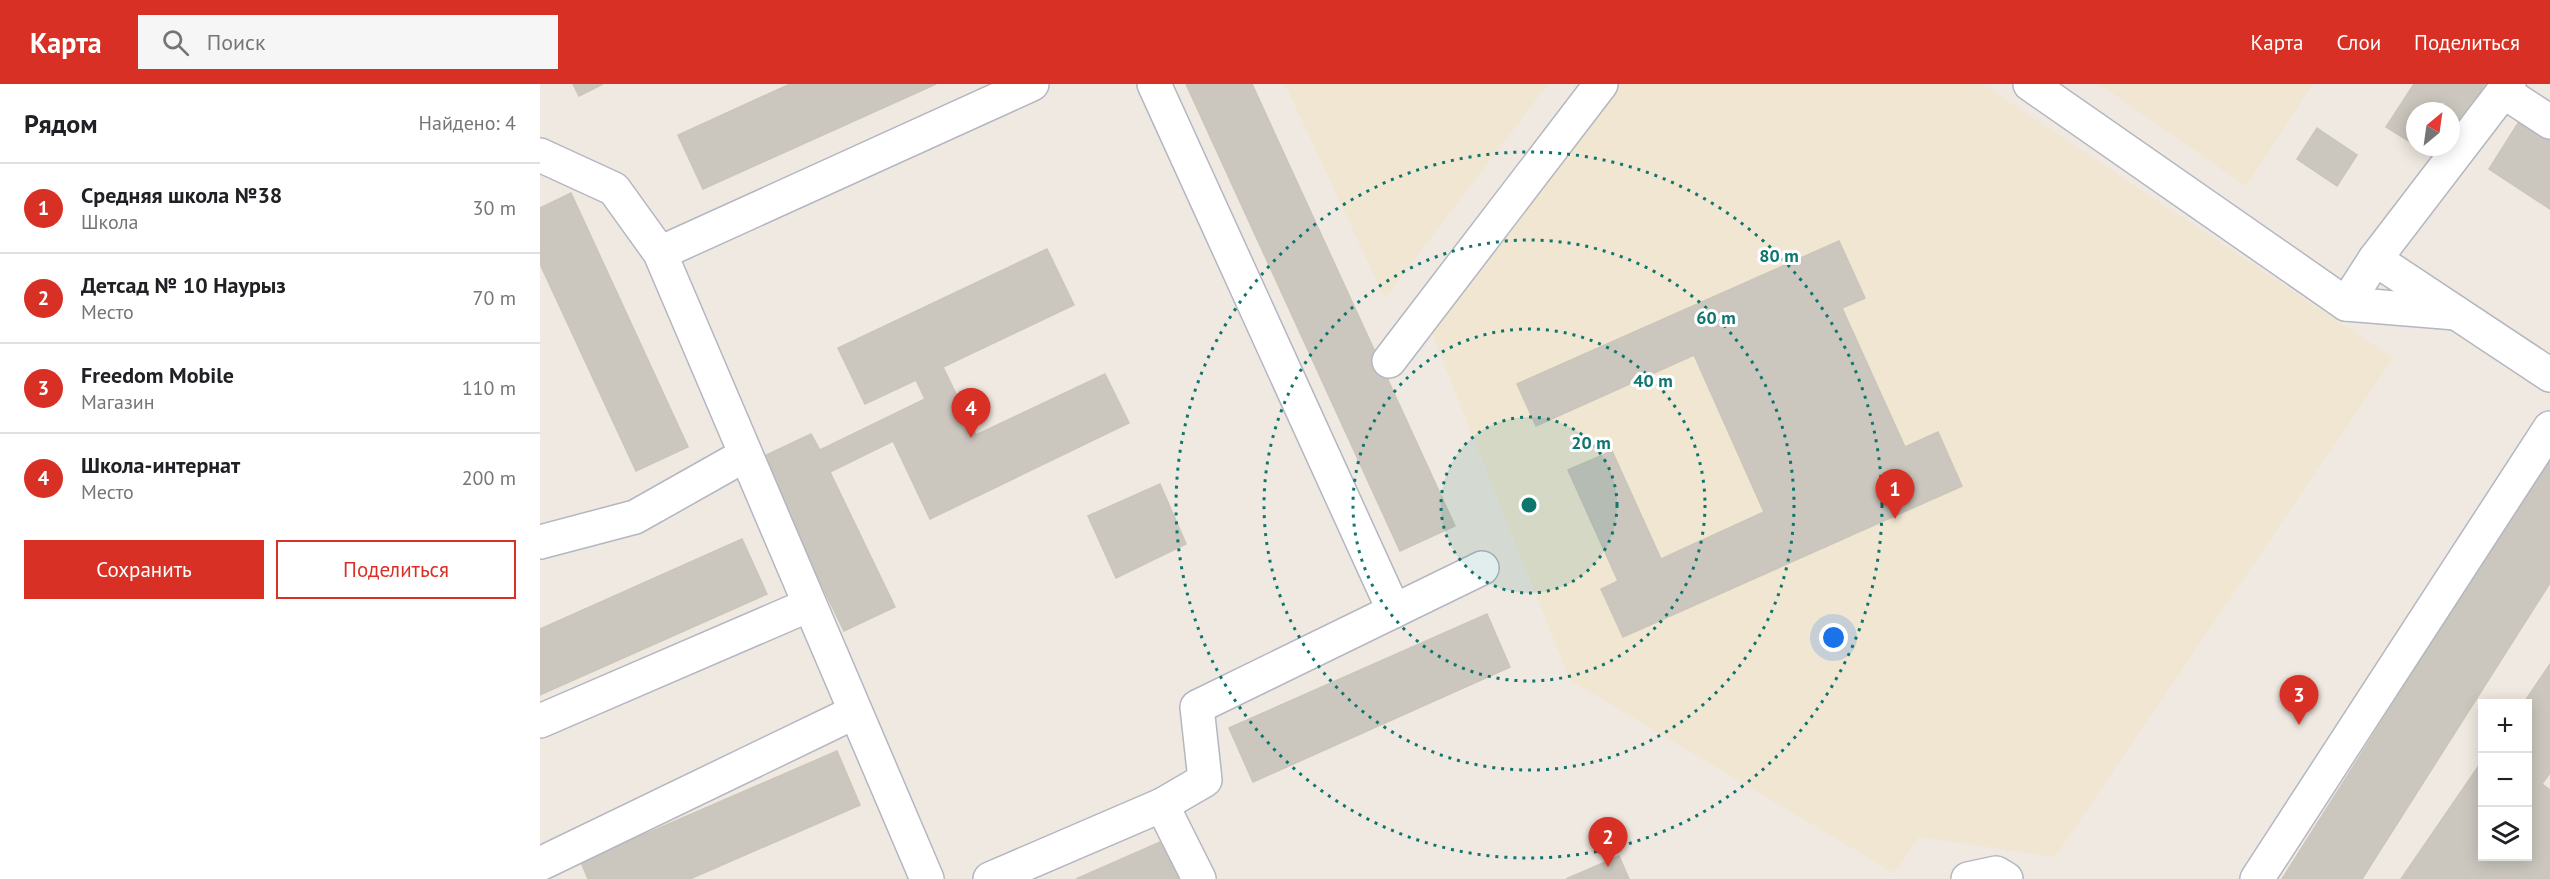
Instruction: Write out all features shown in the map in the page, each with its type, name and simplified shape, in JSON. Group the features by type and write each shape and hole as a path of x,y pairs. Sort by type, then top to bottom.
{"lane":[{"path":"660,253 1032,84"},
{"path":"1154,84 1394,611"},
{"path":"1389,361 1601,84"},
{"path":"2030,84 2346,304 2456,313"},
{"path":"2346,304 2375,259 2506,88 2550,122"},
{"path":"540,155 614,189 660,253 927,879"},
{"path":"2375,259 2550,375"},
{"path":"2257,879 2550,428"},
{"path":"540,542 635,517 745,455"},
{"path":"990,879 1162,805 1205,780 1197,707 1482,568"},
{"path":"540,721 809,604"},
{"path":"540,864 855,712"},
{"path":"1162,805 1199,879"},
{"path":"1968,879 1996,873 2006,879"}],"shaded area":[{"path":"1285,84 1548,84 1385,298"},
{"path":"1619,84 1982,84 2393,358 2055,857 1919,837 1894,873 1570,680 1429,326 1481,252"},
{"path":"2099,84 2313,84 2246,186"}],"building":[{"path":"573,84 603,84 579,96"},
{"path":"790,84 936,84 703,189 678,135"},
{"path":"1186,84 1252,84 1455,526 1400,551"},
{"path":"2414,84 2485,84 2460,124 2460,102 2406,102 2406,139 2386,127"},
{"path":"2520,120 2550,139 2550,209 2489,169"},
{"path":"2317,128 2357,155 2337,186 2297,159"},
{"path":"571,193 688,447 636,471 540,264 540,208"},
{"path":"1839,241 1865,298 1842,308 1905,447 1938,432 1962,486 1623,637 1601,589 1618,581 1568,470 1612,451 1661,559 1764,512 1694,355 1536,426 1517,384"},
{"path":"1047,249 1074,305 943,367 976,435 1105,374 1129,423 930,519 893,441 830,472 895,607 844,631 760,458 811,434 820,450 925,399 916,380 865,404 838,348"},
{"path":"2550,456 2550,583 2362,879 2282,879"},
{"path":"1160,484 1186,544 1116,578 1088,516"},
{"path":"742,539 767,594 540,695 540,629"},
{"path":"1487,614 1510,667 1253,782 1229,728"},
{"path":"2550,664 2550,773 2542,784 2550,790 2550,879 2401,879 2478,767 2478,861 2532,861 2532,699 2526,699"},
{"path":"837,751 860,805 690,879 588,879 581,862"},
{"path":"1167,839 1185,879 1076,879"},
{"path":"1619,856 1629,879 1566,879"}],"place":[{"name":"Школа-интернат","path":"971,438"},
{"name":"Средняя школа №38","path":"1895,519"},
{"name":"Freedom Mobile","path":"2299,725"},
{"name":"Детсад № 10 Наурыз","path":"1608,867"}]}
